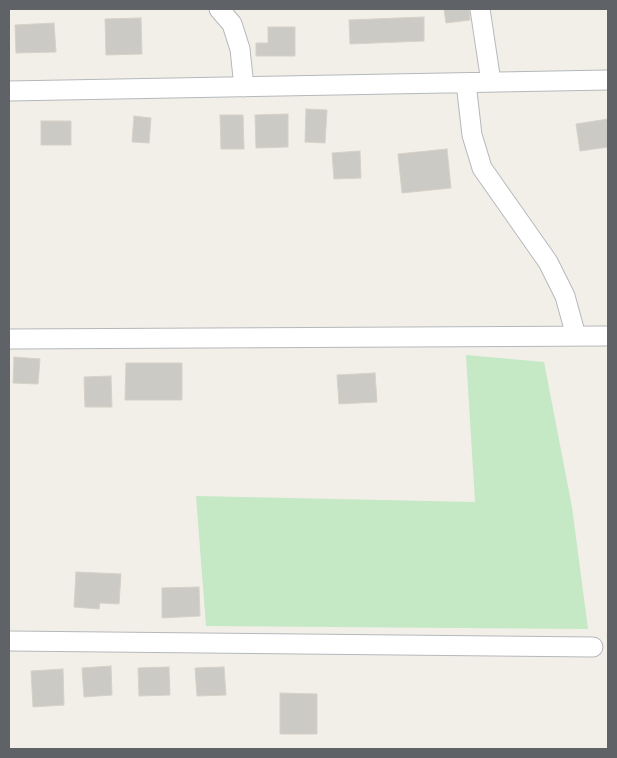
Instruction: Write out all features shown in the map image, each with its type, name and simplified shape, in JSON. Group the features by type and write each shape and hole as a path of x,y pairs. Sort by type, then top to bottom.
{"street":[{"path":"219,9 232,24 240,49 244,87"},
{"path":"480,9 491,82"},
{"path":"9,91 608,80"},
{"path":"466,83 472,135 482,168 548,262 565,296 576,336"},
{"path":"9,340 608,336"},
{"path":"9,641 593,647"}],"green space":[{"path":"466,355 544,362 572,507 588,629 206,626 196,496 475,502"}],"building":[{"path":"444,9 469,9 470,20 446,23"},
{"path":"424,17 424,41 350,44 349,20"},
{"path":"141,18 142,54 106,55 105,19"},
{"path":"54,23 56,52 16,53 15,25"},
{"path":"268,27 295,27 295,56 256,56 256,43 268,43"},
{"path":"306,109 327,110 325,143 305,142"},
{"path":"288,114 288,147 256,148 255,115"},
{"path":"220,115 243,115 244,149 221,149"},
{"path":"134,116 151,118 149,143 132,142"},
{"path":"608,119 608,147 580,151 576,124"},
{"path":"41,121 71,121 71,145 41,145"},
{"path":"447,149 451,188 402,193 398,154"},
{"path":"360,151 361,178 334,179 332,153"},
{"path":"14,357 40,359 38,384 13,383"},
{"path":"126,363 182,363 182,400 125,400"},
{"path":"375,373 377,402 339,404 337,375"},
{"path":"111,376 112,407 85,407 84,377"},
{"path":"76,572 121,574 119,604 100,603 99,609 74,607"},
{"path":"199,587 200,616 162,618 162,588"},
{"path":"111,666 112,695 84,697 82,668"},
{"path":"169,667 170,695 139,696 138,668"},
{"path":"224,667 226,695 197,696 195,668"},
{"path":"63,669 64,705 33,707 31,671"},
{"path":"280,693 317,694 317,734 280,734"}]}
